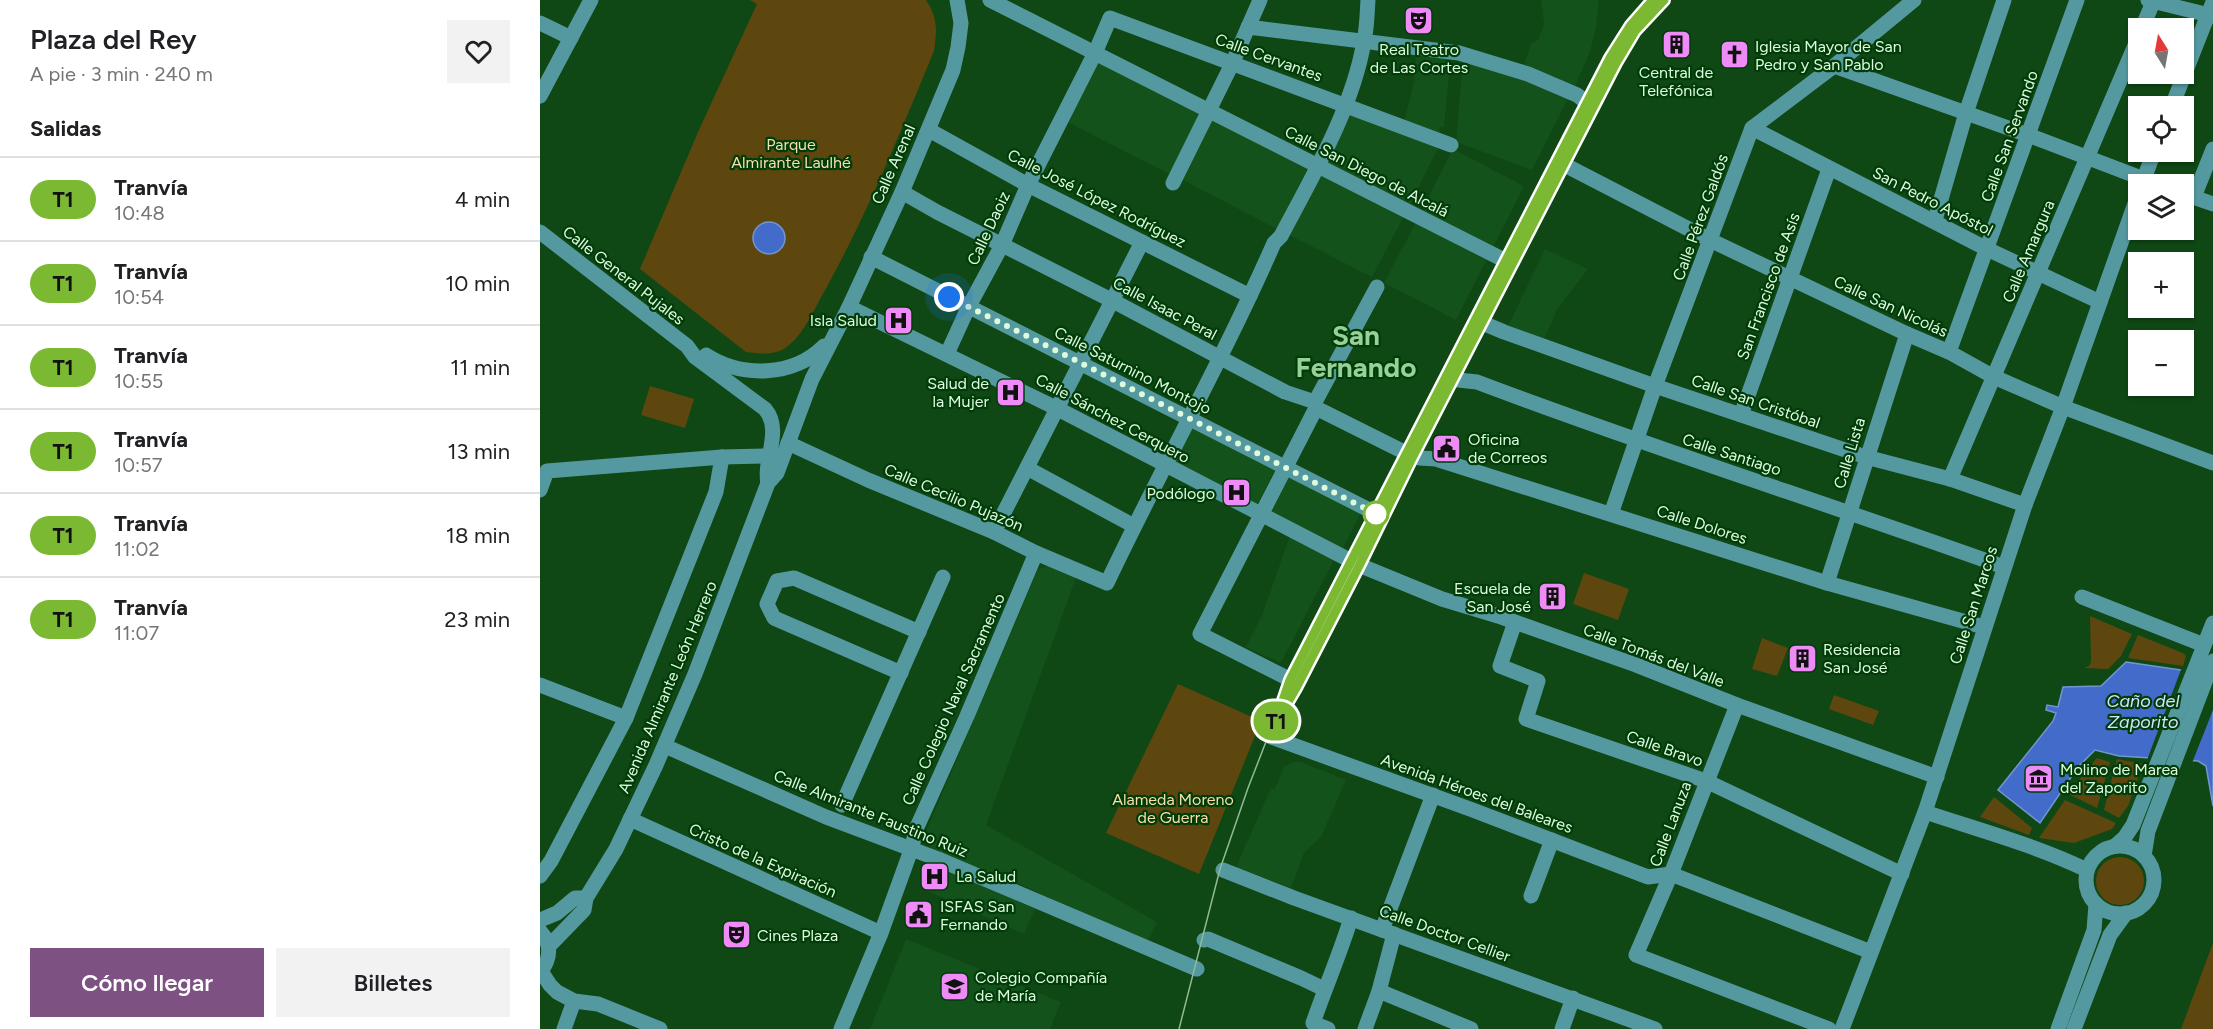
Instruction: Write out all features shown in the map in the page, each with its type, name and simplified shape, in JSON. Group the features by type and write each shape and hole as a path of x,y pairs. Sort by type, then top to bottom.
{"street":[{"path":"540,96 590,0"},
{"name":"Calle Arenal","path":"834,336 902,192 953,70 961,24 957,0"},
{"name":"Calle San Diego de Alcalá","path":"990,0 1508,262"},
{"path":"1173,183 1232,64 1260,0"},
{"path":"1027,468 1134,526 1221,358 1274,243 1281,236 1318,166 1346,105 1364,42 1368,0"},
{"path":"1752,128 1834,66 1914,0"},
{"path":"1935,220 1966,113 2004,0"},
{"name":"Calle San Servando","path":"1949,352 2077,0"},
{"path":"2146,18 2152,0 2211,11 2176,96"},
{"name":"Calle Cervantes","path":"1095,53 1110,18 1451,146"},
{"path":"540,23 571,38"},
{"path":"1248,27 1459,53 1528,74 1577,95 1590,105"},
{"name":"Calle Daoiz","path":"947,354 968,308 1002,245 1028,185 1095,53"},
{"name":"Calle Amargura","path":"1950,479 2128,62"},
{"path":"1834,66 2028,135 2128,177"},
{"name":"San Pedro Apóstol","path":"1752,128 1829,169 1935,220 1987,249 2100,302"},
{"name":"Calle Pérez Galdós","path":"1611,513 1655,386 1752,128"},
{"name":"Calle José López Rodríguez","path":"929,130 1028,185 1250,296"},
{"path":"2194,186 2213,149"},
{"name":"Calle San Nicolás","path":"1561,163 1710,240 1949,352 1994,377 2063,407 2213,463"},
{"name":"San Francisco de Asís","path":"1741,415 1829,169"},
{"name":"Calle Isaac Peral","path":"902,192 1410,455"},
{"path":"2194,198 2213,204"},
{"name":"Calle San Marcos","path":"1842,1029 1925,812 2025,505 2128,229"},
{"name":"Calle General Pujales","path":"540,232 687,346"},
{"path":"994,532 1142,242"},
{"name":"Calle Saturnino Montojo","path":"871,257 1379,515"},
{"path":"1295,682 1200,634 1377,287"},
{"name":"Calle Sánchez Cerquero","path":"849,307 1058,409 1359,566"},
{"name":"Calle San Cristóbal","path":"1478,321 1741,415 1866,457 1950,479 2025,505"},
{"name":"Calle Lista","path":"1827,583 1907,334"},
{"path":"687,346 723,364 759,371 774,370 801,364 810,359 834,336"},
{"name":"Avenida Almirante León Herrero","path":"549,946 584,910 586,897 603,873 665,746 719,614 768,483 777,473 812,378 834,336"},
{"name":"Avenida Almirante León Herrero","path":"687,346 695,357 768,413 771,418 769,456 765,473 768,483"},
{"name":"Calle Santiago","path":"1449,379 1477,382 1636,441 1850,512 2004,567"},
{"name":"Calle Cecilio Pujazón","path":"788,443 1107,583 1134,526"},
{"name":"Calle Dolores","path":"1410,455 1419,459 1436,459 1827,583 1984,627"},
{"path":"540,490 547,471 722,457 769,456"},
{"path":"540,876 551,861 626,718 716,492 722,457"},
{"name":"Calle Colegio Naval Sacramento","path":"841,1029 881,933 917,827 1036,553"},
{"name":"Calle Tomás del Valle","path":"1359,566 1442,599 1636,665 1737,705 1937,777"},
{"path":"842,805 943,577"},
{"path":"901,673 774,618 767,604 777,580 794,578 919,632"},
{"path":"2082,597 2204,645"},
{"name":"Calle Bravo","path":"1515,622 1500,666 1538,681 1526,719 1706,781 1902,874"},
{"path":"2144,856 2148,831 2206,665 2204,645 2213,623"},
{"path":"2115,846 2126,846 2144,856 2153,871 2153,888 2143,904 2126,913 2105,910 2096,904 2087,888 2087,870 2097,854 2115,846 2133,825 2158,761 2206,665"},
{"path":"540,685 626,718"},
{"name":"Calle Lanuza","path":"1737,705 1671,874 1636,955 1829,1029"},
{"name":"Avenida Héroes del Baleares","path":"1271,737 1433,795 1648,877 1671,874"},
{"name":"Calle Almirante Faustino Ruiz","path":"665,746 826,817 938,860 1197,969"},
{"path":"1365,1029 1379,991 1388,932 1433,795"},
{"path":"1925,812 2028,846 2087,870"},
{"name":"Cristo de la Expiración","path":"630,819 881,933"},
{"path":"1531,896 1552,840"},
{"name":"Calle Doctor Cellier","path":"1222,870 1655,1029"},
{"path":"1671,874 1871,952"},
{"path":"540,920 557,913 575,898 586,897"},
{"path":"2058,1029 2094,930 2096,904"},
{"path":"2074,1029 2110,935 2126,913"},
{"path":"1328,1029 1309,1026 1339,958 1352,918"},
{"path":"540,931 549,946 546,964 541,972 549,985 574,1001 598,1004 660,1029"},
{"path":"1204,940 1208,939 1248,955 1324,989"},
{"path":"1379,991 1461,1027"},
{"path":"1562,1029 1573,998"},
{"path":"564,1029 574,1001"}],"shaded area":[{"path":"1541,0 1599,0 1596,28 1590,52 1575,86 1524,65 1531,44 1538,40 1544,24"},
{"path":"1416,52 1451,55 1444,127 1440,127 1439,134 1404,122 1414,82"},
{"path":"1463,59 1503,71 1568,99 1532,170 1456,142"},
{"path":"1094,61 1200,113 1170,174 1065,121"},
{"path":"1351,113 1439,146 1410,204 1327,162"},
{"path":"1209,119 1308,167 1277,229 1179,178"},
{"path":"1453,149 1524,186 1493,247 1422,210"},
{"path":"1320,173 1404,216 1372,277 1289,235"},
{"path":"1416,222 1487,259 1456,320 1384,283"},
{"path":"1545,249 1588,269 1557,310 1544,339 1508,326"},
{"path":"1192,425 1276,468 1257,505 1174,462"},
{"path":"1289,477 1361,513 1342,550 1271,513"},
{"path":"1291,533 1336,556 1281,663 1246,647 1262,615"},
{"path":"1054,564 1077,575 986,825 1157,922 1147,943 1006,878 932,852 925,834 1038,569"},
{"path":"1294,762 1301,762 1346,780 1321,837 1304,853 1291,888 1238,868 1237,865 1271,788 1274,790 1284,767"},
{"path":"936,865 1035,909 1024,934 925,890"},
{"name":"Colegio Compañía de María","path":"906,939 1061,1002 1050,1029 870,1029"}],"green space":[{"name":"Parque Almirante Laulhé","path":"750,0 926,0 935,19 936,31 934,51 882,173 840,263 800,334 784,349 769,353 746,352 640,269 698,132 757,4"},
{"path":"650,386 694,399 685,428 641,415"},
{"path":"1584,573 1629,589 1618,620 1573,604"},
{"path":"2090,616 2132,634 2121,656 2108,669 2085,668 2090,665 2091,660"},
{"path":"2138,635 2183,653 2186,656 2183,666 2128,658"},
{"path":"1762,638 1788,648 1777,676 1752,669"},
{"name":"Alameda Moreno de Guerra","path":"1178,684 1261,721 1199,874 1106,833"},
{"path":"1834,695 1879,711 1873,725 1829,709"},
{"path":"2097,758 2110,762 2097,808 2068,794"},
{"path":"2117,759 2143,764 2128,806 2119,818 2104,810"},
{"path":"1994,797 2032,828 2029,835 1980,817"},
{"path":"2065,800 2116,823 2112,829 2074,843 2039,838"},
{"path":"2120,857 2137,864 2144,881 2137,898 2120,905 2103,898 2096,881 2103,864"},
{"path":"2213,943 2213,1029 2181,1029"}],"water":[{"path":"769,222 780,227 785,238 780,249 769,254 758,249 753,238 758,227"},
{"name":"Caño del Zaporito","path":"2126,662 2213,672 2213,806 2206,766 2198,761 2119,756 2095,750 2078,767 2040,823 1998,790 2053,721 2056,713 2046,710 2047,705 2058,707 2063,687 2101,686"}],"pier":[{"path":"2182,667 2213,669 2213,710 2192,763 2147,760"}],"tram line":[{"path":"1179,1029 1220,869 1248,788 1290,680 1610,58 1631,25 1653,0"},
{"name":"T1","path":"1653,0 1631,25 1610,58 1290,680 1275,724 1359,566 1413,456 1616,63 1635,31 1664,0"},
{"path":"1306,669 1384,517"}],"place":[{"name":"Real Teatro de Las Cortes","path":"1419,21"},
{"name":"Central de Telefónica","path":"1676,44"},
{"name":"Iglesia Mayor de San Pedro y San Pablo","path":"1734,55"},
{"name":"Isla Salud","path":"898,320"},
{"name":"Salud de la Mujer","path":"1010,392"},
{"name":"Oficina de Correos","path":"1447,448"},
{"name":"Podólogo","path":"1236,493"},
{"name":"Escuela de San José","path":"1552,597"},
{"name":"Residencia San José","path":"1802,658"},
{"name":"Molino de Marea del Zaporito","path":"2039,778"},
{"name":"La Salud","path":"935,876"},
{"name":"ISFAS San Fernando","path":"919,915"},
{"name":"Cines Plaza","path":"736,935"},
{"name":"Colegio Compañía de María","path":"954,986"}],"district":[{"name":"San Fernando","path":"1356,351"}],"route":[{"path":"949,297 1376,514"}]}
